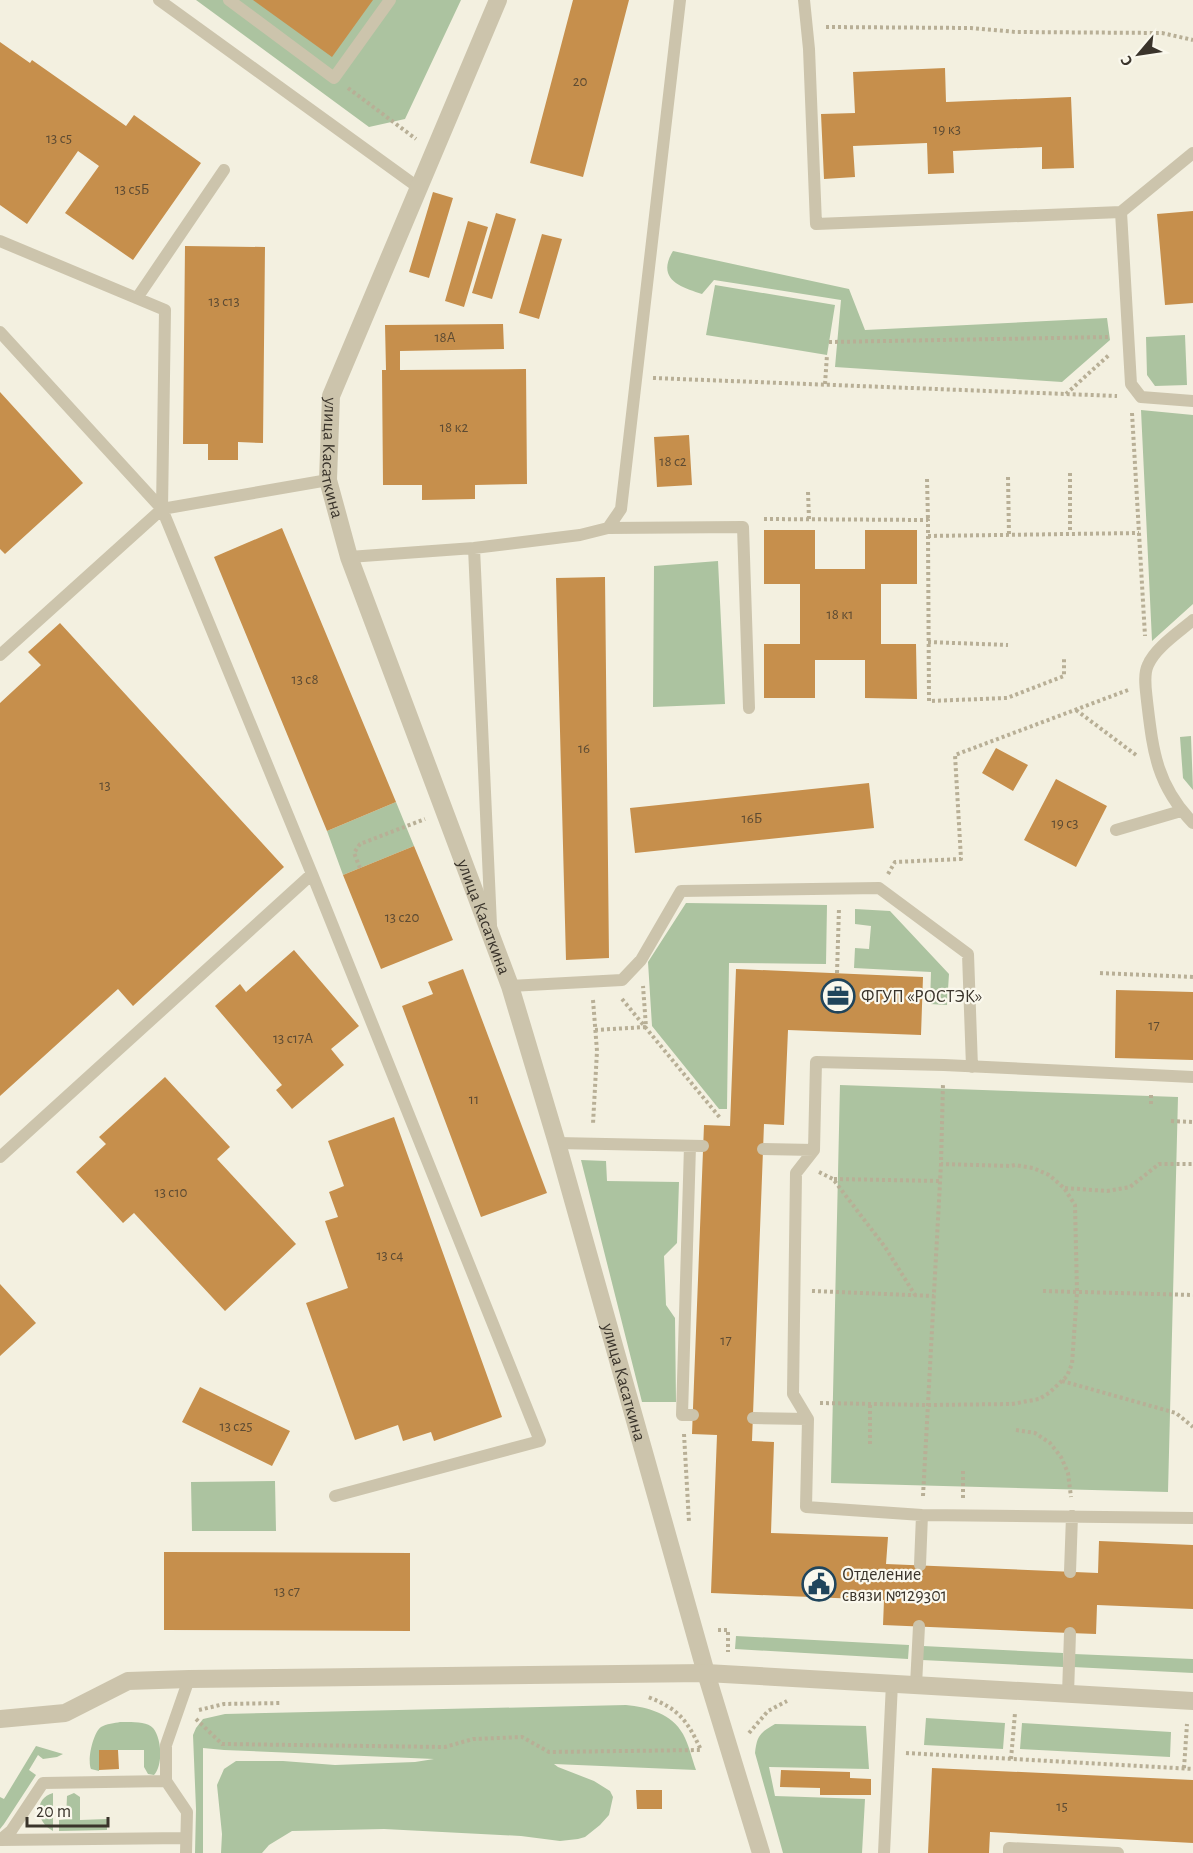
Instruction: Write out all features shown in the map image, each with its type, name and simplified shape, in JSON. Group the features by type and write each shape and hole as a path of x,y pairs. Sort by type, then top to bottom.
{"street":[{"name":"улица Касаткина","path":"498,0 331,396 328,480 349,557 510,986 557,1143 706,1672 761,1853"},
{"path":"0,1719 65,1713 128,1681 189,1679 706,1672 1193,1701"}],"lane":[{"path":"159,0 419,188"},
{"path":"229,0 334,78 390,0"},
{"path":"608,528 621,509 680,0"},
{"path":"804,0 816,224 1121,212 1193,153"},
{"path":"136,298 224,170"},
{"path":"1121,212 1131,384 1136,397 1193,401"},
{"path":"0,241 165,310 162,509"},
{"path":"0,332 162,509 312,874 540,1441 334,1496"},
{"path":"0,655 162,509 328,480"},
{"path":"349,557 474,548 580,535 608,528 743,527 749,708"},
{"path":"474,548 492,935"},
{"path":"1193,620 1155,654 1146,666 1145,684 1153,751 1160,774 1181,811 1193,823"},
{"path":"1116,830 1181,811"},
{"path":"0,1157 312,874"},
{"path":"510,986 622,980 641,960 681,891 879,888 968,954 972,1067"},
{"path":"1193,1077 944,1065 816,1062 814,1150 796,1173 793,1394 808,1419 806,1507 922,1515 1193,1518"},
{"path":"557,1143 703,1146"},
{"path":"688,1415 690,1146"},
{"path":"763,1149 814,1150"},
{"path":"753,1418 808,1419"},
{"path":"920,1565 922,1515"},
{"path":"1070,1572 1072,1516"},
{"path":"916,1684 919,1626"},
{"path":"1068,1694 1070,1633"},
{"path":"186,1853 186,1812 166,1781 166,1745 189,1679"},
{"path":"884,1853 892,1683"},
{"path":"0,1840 11,1831 43,1783 166,1781"},
{"path":"0,1840 186,1838"},
{"path":"1009,1853 1009,1848 1118,1853"}],"path":[{"path":"807,27 1162,33 1193,40"},
{"path":"334,78 393,122"},
{"path":"829,342 1128,337"},
{"path":"1065,394 1128,337"},
{"path":"825,384 827,355"},
{"path":"635,377 1136,397 1139,533 1146,666"},
{"path":"1070,473 1070,533"},
{"path":"1008,477 1009,535"},
{"path":"927,479 929,701 1007,698 1064,676 1064,657"},
{"path":"808,492 809,519"},
{"path":"764,519 928,520"},
{"path":"928,536 1139,533"},
{"path":"928,642 1008,645"},
{"path":"879,888 895,862 961,859 955,755 1145,684"},
{"path":"1076,710 1160,774"},
{"path":"360,868 354,852 360,844 445,811"},
{"path":"837,974 840,889"},
{"path":"641,960 646,1027"},
{"path":"1100,973 1193,977"},
{"path":"591,981 597,1051 592,1144"},
{"path":"607,981 721,1119"},
{"path":"595,1030 646,1027"},
{"path":"922,1515 941,1164 944,1065"},
{"path":"1171,1121 1193,1122"},
{"path":"804,1164 833,1179 885,1247 915,1295"},
{"path":"793,1394 823,1404 1012,1404 1039,1399 1049,1394 1067,1376 1072,1364 1077,1293 1075,1205 1064,1188 1049,1175 1033,1168 1015,1165 941,1164"},
{"path":"1064,1188 1107,1191 1131,1187 1159,1164 1193,1164"},
{"path":"833,1179 940,1181"},
{"path":"795,1290 934,1296"},
{"path":"1043,1291 1193,1295"},
{"path":"1062,1381 1176,1413 1193,1427"},
{"path":"870,1405 870,1444"},
{"path":"688,1415 690,1533"},
{"path":"1016,1430 1035,1433 1050,1443 1061,1457 1068,1473 1072,1516"},
{"path":"962,1515 963,1469"},
{"path":"283,1703 215,1706 198,1710 192,1715 222,1744 445,1747 473,1739 522,1737 549,1752 701,1750 691,1728 679,1714 663,1703 646,1696"},
{"path":"750,1733 768,1711 787,1701 798,1702"},
{"path":"1011,1759 1016,1712"},
{"path":"1184,1768 1187,1724"},
{"path":"888,1752 1193,1769"}],"green space":[{"path":"196,0 461,0 405,119 369,127"},
{"path":"673,251 849,289 865,330 1107,318 1110,340 1062,382 835,367 841,300 714,280 702,294 679,285 669,275 668,261"},
{"path":"715,285 835,305 827,355 706,335"},
{"path":"1185,335 1187,385 1155,386 1147,375 1146,337"},
{"path":"1141,410 1193,415 1193,604 1152,641"},
{"path":"718,561 725,704 653,707 654,566"},
{"path":"1191,736 1193,790 1183,778 1180,737"},
{"path":"396,802 414,846 343,875 327,831"},
{"path":"686,903 827,905 826,964 729,963 727,1109 719,1109 652,1026 648,962"},
{"path":"855,909 890,911 949,974 947,1005 930,1004 931,972 854,968 855,948 869,949 871,926 855,924"},
{"path":"840,1085 1178,1097 1168,1492 831,1483"},
{"path":"581,1160 606,1161 607,1181 679,1182 677,1243 664,1256 666,1305 675,1318 676,1402 642,1402"},
{"path":"275,1481 276,1531 192,1531 191,1482"},
{"path":"736,1636 909,1645 908,1659 735,1649"},
{"path":"923,1646 1063,1653 1063,1667 922,1660"},
{"path":"1074,1654 1193,1659 1193,1673 1073,1667"},
{"path":"626,1705 651,1710 673,1721 685,1738 696,1770 554,1764 594,1781 610,1791 613,1797 609,1815 585,1837 560,1841 521,1836 384,1829 292,1831 269,1845 262,1853 221,1853 222,1834 217,1785 224,1769 236,1761 283,1761 335,1765 415,1762 434,1759 203,1748 203,1853 195,1853 193,1735 203,1719 225,1714"},
{"path":"926,1718 1005,1723 1003,1749 924,1745"},
{"path":"120,1722 143,1723 153,1728 160,1752 159,1765 154,1775 148,1774 144,1767 144,1750 100,1750 99,1771 91,1769 90,1753 98,1730 105,1725"},
{"path":"1022,1723 1171,1732 1170,1757 1020,1749"},
{"path":"775,1724 866,1726 869,1769 769,1767 775,1796 865,1799 862,1853 783,1853 755,1753 760,1735"},
{"path":"36,1746 63,1754 43,1759 38,1755 29,1770 36,1775 0,1829 0,1797 4,1799"},
{"path":"53,1793 53,1831 43,1822 39,1811 42,1800"},
{"path":"74,1793 80,1797 80,1820 107,1819 107,1830 59,1831 59,1820 66,1819 67,1796"}],"building":[{"path":"253,0 373,0 332,57"},
{"path":"573,0 629,0 583,177 530,163"},
{"path":"0,42 30,63 32,60 126,126 134,115 201,163 133,260 65,213 99,166 78,151 27,224 0,205"},
{"path":"945,68 946,102 1071,97 1074,168 1042,169 1042,147 953,151 954,173 928,174 927,143 853,146 855,177 824,179 821,114 855,113 853,72"},
{"path":"433,192 453,198 429,278 409,272"},
{"path":"1193,211 1193,303 1165,305 1157,214"},
{"path":"496,213 516,219 492,299 472,293"},
{"path":"468,221 488,227 464,307 445,301"},
{"path":"542,234 562,239 539,319 519,313"},
{"path":"185,246 265,247 263,443 238,442 238,460 208,460 208,444 183,444"},
{"path":"503,324 504,349 400,351 400,370 526,369 527,484 475,485 475,499 422,500 422,485 383,485 382,370 386,370 385,325"},
{"path":"0,392 83,483 5,554 0,549"},
{"path":"689,435 692,485 657,487 654,437"},
{"path":"282,528 396,802 327,831 214,557"},
{"path":"764,530 815,530 815,569 865,569 865,530 917,530 917,584 881,584 881,644 916,644 917,699 865,698 865,660 815,660 815,698 764,698 764,644 800,644 800,584 764,584"},
{"path":"605,577 609,958 566,960 556,578"},
{"path":"60,623 284,867 133,1006 118,989 0,1096 0,703 41,665 28,652"},
{"path":"996,748 1028,765 1013,791 982,773"},
{"path":"1056,779 1107,806 1076,867 1024,840"},
{"path":"869,783 874,828 635,853 630,808"},
{"path":"414,846 453,940 381,969 343,875"},
{"path":"294,950 359,1026 331,1049 344,1065 292,1109 276,1090 282,1085 215,1006 240,984 246,992"},
{"path":"463,969 547,1193 481,1217 402,1006 433,994 428,982"},
{"path":"736,969 923,977 921,1035 788,1030 784,1125 764,1124 752,1441 774,1442 771,1533 888,1537 886,1564 1098,1573 1099,1541 1193,1545 1193,1609 1097,1605 1096,1634 883,1625 884,1600 711,1593 717,1435 692,1434 704,1125 730,1126"},
{"path":"1116,990 1193,992 1193,1060 1115,1058"},
{"path":"165,1077 230,1147 217,1159 296,1244 225,1311 134,1213 123,1223 76,1172 106,1144 99,1137"},
{"path":"394,1117 502,1417 434,1441 431,1432 403,1441 398,1425 355,1440 306,1303 348,1288 325,1221 338,1217 329,1192 344,1186 328,1141"},
{"path":"0,1284 36,1323 0,1356"},
{"path":"200,1387 290,1431 272,1466 182,1422"},
{"path":"164,1552 410,1553 410,1631 164,1630"},
{"path":"99,1750 118,1750 119,1769 99,1770"},
{"path":"932,1768 1193,1780 1193,1843 990,1832 989,1853 928,1853"},
{"path":"781,1770 850,1772 850,1778 871,1779 871,1795 820,1795 820,1788 780,1787"},
{"path":"636,1790 662,1790 662,1809 637,1809"}],"place":[{"name":"ФГУП «РОСТЭК»","path":"838,996"},
{"name":"Отделение связи №129301","path":"819,1584"}]}
